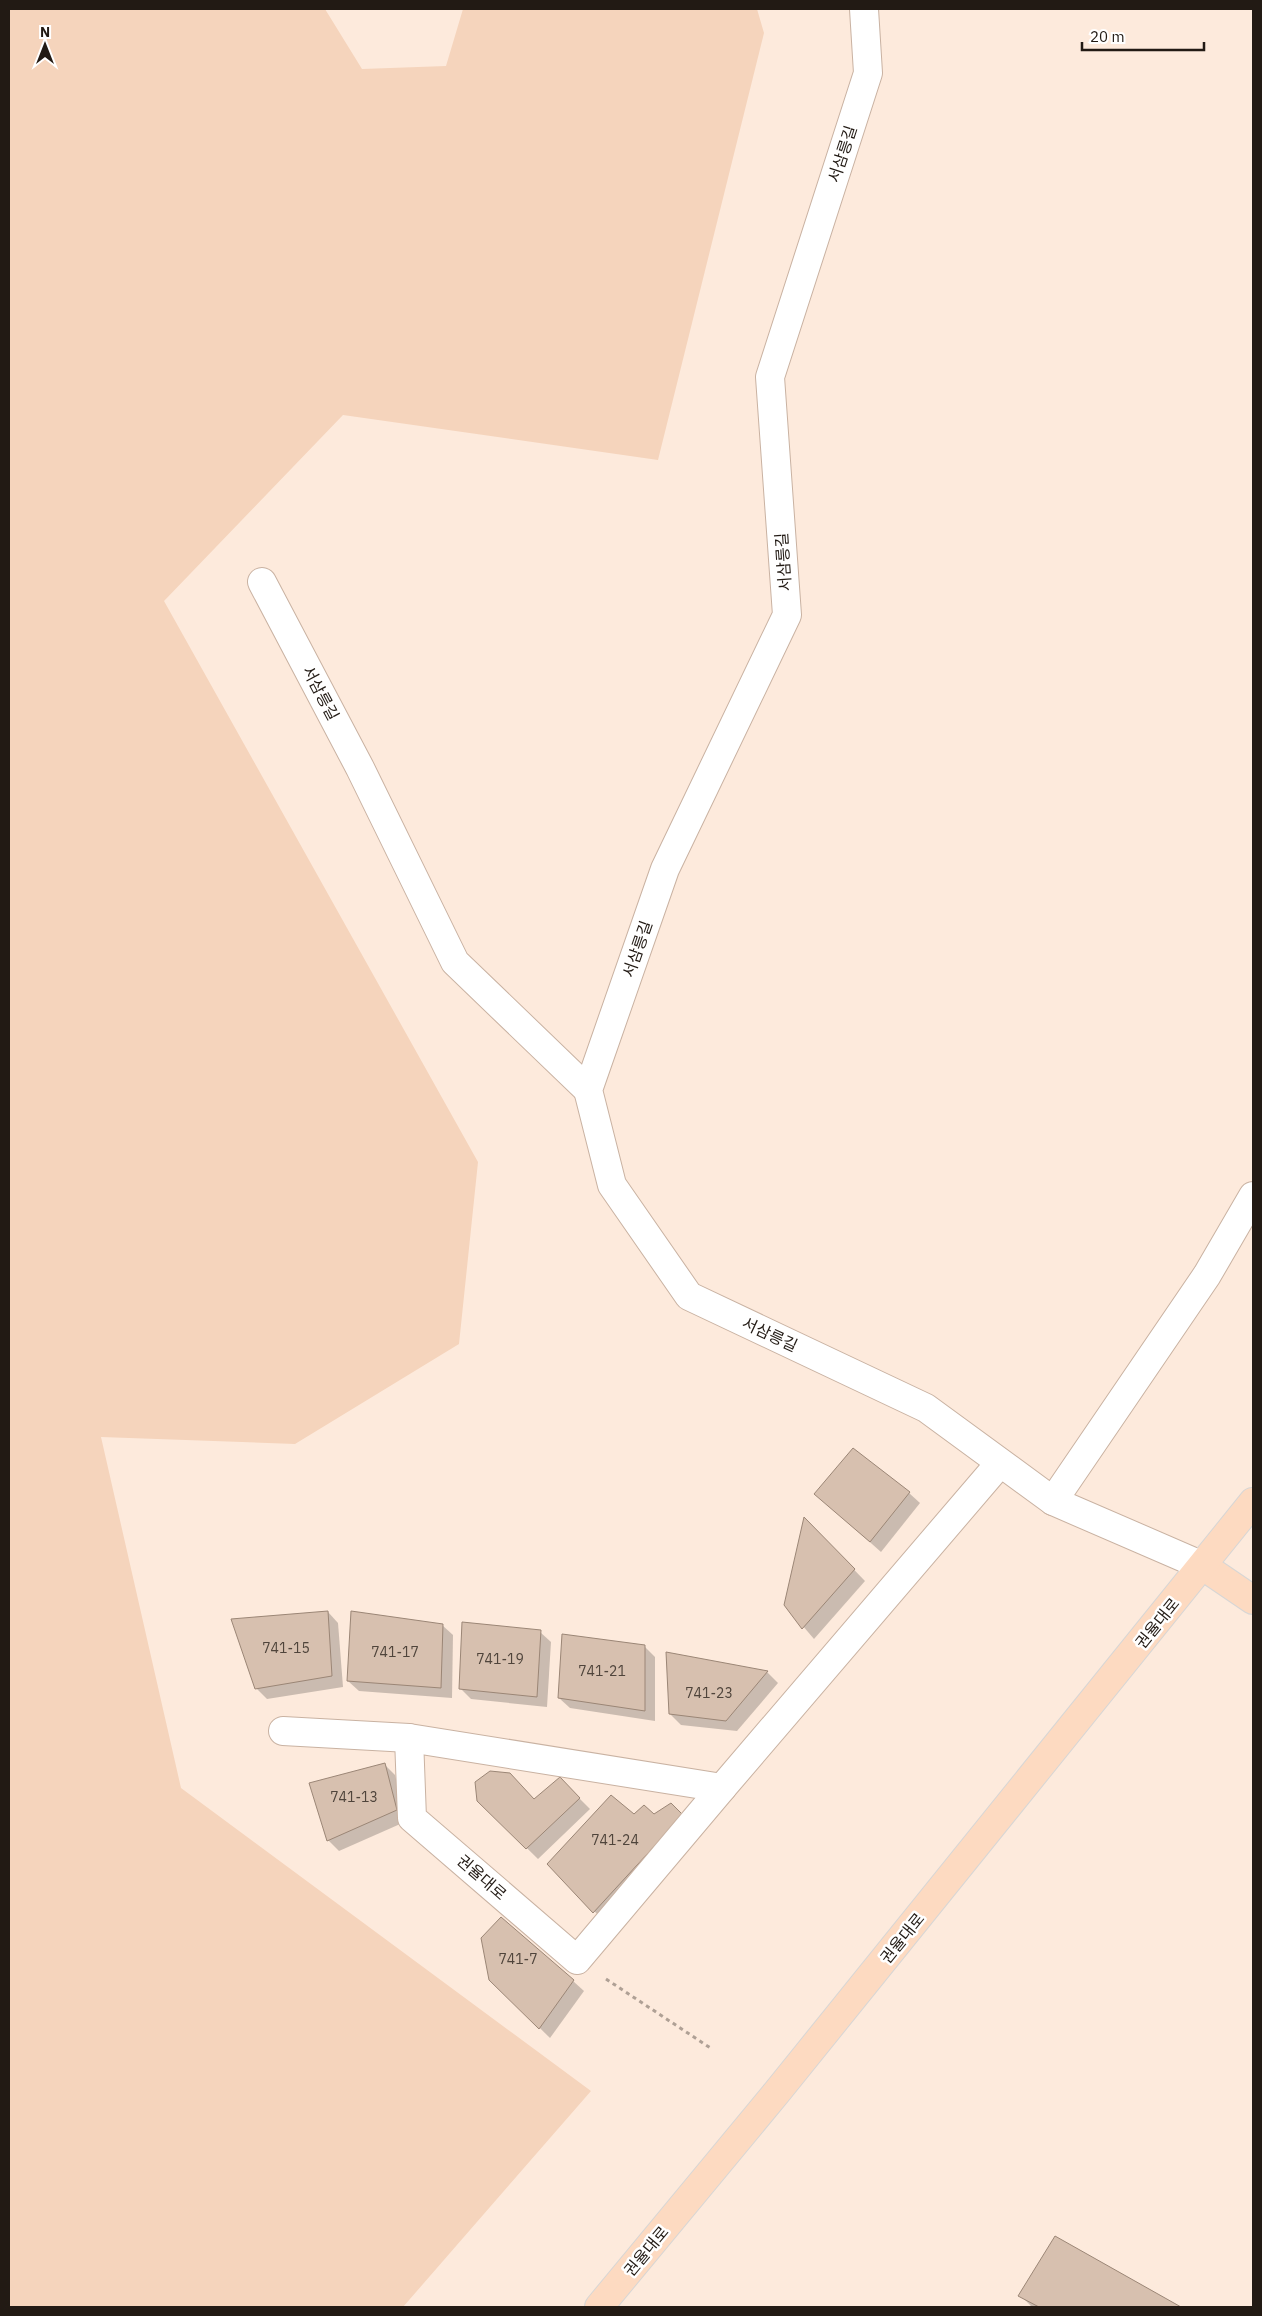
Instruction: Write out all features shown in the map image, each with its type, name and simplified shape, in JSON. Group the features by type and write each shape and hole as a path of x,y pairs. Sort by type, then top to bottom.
{"main road":[{"name":"권율대로","path":"599,2307 777,2092 1253,1502"},
{"path":"1203,1566 1253,1600"}],"street":[{"name":"서삼릉길","path":"588,1090 665,869 787,616 770,377 868,73 864,9"},
{"name":"서삼릉길","path":"262,582 360,768 456,962 588,1090 612,1185 689,1296 926,1408 1000,1463"},
{"path":"1054,1501 1207,1275 1253,1196"},
{"path":"578,1960 722,1788 1000,1463 1054,1501 1203,1566"},
{"path":"283,1731 409,1738 722,1788"},
{"name":"권율대로","path":"409,1738 412,1818 578,1960"}],"path":[{"path":"578,1960 712,2049"}],"shaded area":[{"path":"9,9 325,9 362,69 446,66 463,9 757,9 764,33 658,460 343,415 164,601 478,1162 459,1344 295,1444 101,1437 181,1788 591,2091 403,2307 9,2307"}],"building":[{"path":"853,1448 910,1492 870,1542 814,1494"},
{"path":"804,1517 855,1569 802,1629 784,1605"},
{"path":"328,1611 332,1676 255,1689 231,1619"},
{"path":"351,1611 443,1624 441,1688 347,1681"},
{"path":"462,1622 541,1630 537,1697 459,1689"},
{"path":"562,1634 645,1645 645,1711 558,1698"},
{"path":"666,1652 768,1671 726,1721 669,1714"},
{"path":"385,1763 397,1810 327,1841 309,1783"},
{"path":"490,1771 510,1773 534,1799 560,1777 580,1798 526,1849 477,1801 475,1782"},
{"path":"611,1795 634,1814 644,1805 654,1814 671,1803 683,1815 593,1913 547,1864"},
{"path":"501,1917 574,1980 539,2029 489,1980 481,1938"},
{"path":"1055,2236 1181,2307 1039,2307 1018,2296"}]}
